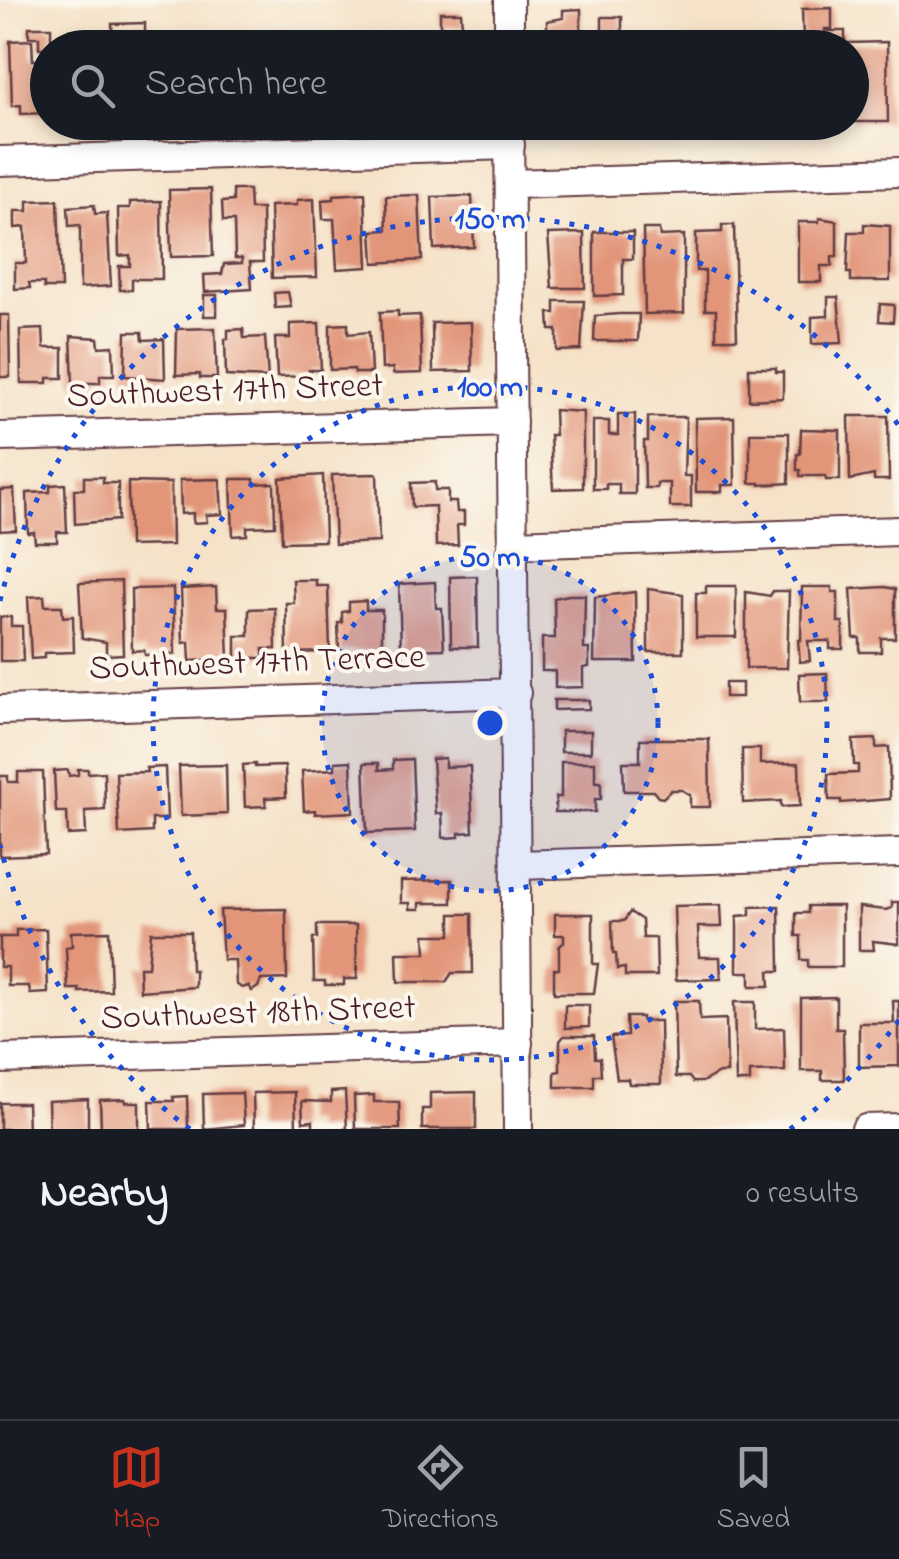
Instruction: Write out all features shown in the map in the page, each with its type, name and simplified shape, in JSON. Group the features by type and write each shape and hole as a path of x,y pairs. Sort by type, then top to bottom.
{"street":[{"path":"509,0 509,30"},
{"path":"0,161 397,140"},
{"path":"510,140 518,1129"},
{"path":"510,184 899,172"},
{"name":"Southwest 17th Street","path":"0,437 512,422"},
{"path":"512,544 899,532"},
{"name":"Southwest 17th Terrace","path":"0,710 516,693"},
{"path":"517,865 899,853"},
{"name":"Southwest 18th Street","path":"0,1060 518,1043"},
{"path":"866,1129 899,1128"}],"building":[{"path":"832,8 832,29 803,30 802,9"},
{"path":"581,9 581,30 547,30 547,21 563,18 563,10"},
{"path":"440,12 461,12 462,27 440,27"},
{"path":"602,17 622,17 622,30 602,30"},
{"path":"145,23 145,30 112,30 112,24"},
{"path":"29,27 51,27 30,30 29,37"},
{"path":"30,40 30,114 21,114 21,105 12,106 10,41"},
{"path":"869,42 887,42 888,122 869,122"},
{"path":"211,189 213,256 171,257 169,190"},
{"path":"233,190 249,190 250,209 262,209 263,262 250,262 252,289 205,292 204,275 222,274 224,264 242,263 242,258 235,258 234,221 223,221 222,202 233,201"},
{"path":"365,193 368,267 337,269 334,219 323,219 322,200 334,199 334,195"},
{"path":"419,195 422,260 374,263 372,231 387,230 386,196"},
{"path":"472,196 474,247 434,249 432,197"},
{"path":"314,199 317,277 272,278 270,206 297,205 297,200"},
{"path":"58,200 61,288 29,283 30,288 15,289 15,263 26,263 25,227 15,228 15,211 28,211 28,201"},
{"path":"161,201 162,279 132,279 132,290 120,290 119,266 130,266 130,255 119,256 118,208 130,208 130,202"},
{"path":"94,205 95,214 107,213 111,286 80,288 80,225 69,226 68,207"},
{"path":"819,218 837,221 837,257 832,257 832,266 821,266 821,282 798,282 798,222 819,222"},
{"path":"864,224 890,226 890,281 851,281 851,273 847,273 849,232 864,232"},
{"path":"722,225 734,225 737,339 716,339 716,310 705,310 705,271 696,271 696,233 722,232"},
{"path":"643,229 659,229 660,236 684,235 684,313 645,314"},
{"path":"594,232 633,232 633,259 623,259 623,295 594,296"},
{"path":"584,233 585,288 552,288 548,234"},
{"path":"288,292 291,307 275,308 274,293"},
{"path":"204,295 217,295 217,316 204,316"},
{"path":"828,297 838,297 842,343 812,344 812,317 828,316"},
{"path":"555,301 584,301 581,350 557,351 557,330 550,330 549,313 555,313"},
{"path":"880,304 894,305 893,322 879,321"},
{"path":"398,311 398,316 420,315 422,373 393,374 393,368 382,369 380,312"},
{"path":"639,314 638,341 594,341 595,316"},
{"path":"0,315 9,315 10,377 0,377"},
{"path":"471,322 472,371 433,372 432,323"},
{"path":"319,323 321,370 309,370 309,376 277,377 275,338 290,338 290,324"},
{"path":"348,324 348,334 369,332 371,373 330,370 330,325"},
{"path":"215,328 217,378 176,375 177,329"},
{"path":"43,329 44,348 63,348 63,378 48,378 48,383 21,383 20,330"},
{"path":"243,329 244,338 265,337 268,378 226,376 228,330"},
{"path":"126,332 142,332 143,340 164,339 165,379 125,376"},
{"path":"71,336 98,338 99,347 113,346 114,375 100,375 100,383 73,383"},
{"path":"749,368 776,368 776,372 783,372 783,398 749,400"},
{"path":"554,410 583,412 583,488 553,489 550,435 555,435"},
{"path":"618,414 635,414 635,494 619,494 619,484 593,489 593,421 609,421 609,435 618,435"},
{"path":"849,416 888,416 889,480 874,480 874,475 850,480"},
{"path":"648,417 686,417 684,476 691,476 691,507 670,507 670,483 645,488"},
{"path":"734,417 735,485 722,485 722,492 696,492 695,418"},
{"path":"801,429 840,430 840,480 800,476 797,454"},
{"path":"750,433 789,433 789,483 750,483"},
{"path":"377,474 379,542 335,544 332,475"},
{"path":"323,475 325,541 282,542 280,478"},
{"path":"84,477 103,477 103,483 118,483 118,520 75,524 74,489 84,489"},
{"path":"220,479 222,514 206,515 207,522 193,523 193,513 181,514 180,480"},
{"path":"231,479 274,483 275,526 247,527 247,535 233,536"},
{"path":"128,482 171,483 172,545 129,546"},
{"path":"435,482 435,490 448,490 448,502 456,502 457,512 464,512 464,525 457,525 458,545 436,546 435,506 412,507 411,483"},
{"path":"65,484 67,532 57,532 57,542 35,542 34,532 28,533 27,493 50,492 50,485"},
{"path":"14,489 16,530 0,531 0,490"},
{"path":"477,576 478,647 451,647 450,577"},
{"path":"293,580 316,580 316,586 328,586 330,652 287,653 286,603 294,603"},
{"path":"121,581 123,654 106,655 106,642 82,638 79,583"},
{"path":"435,582 436,608 442,608 444,649 401,650 399,584"},
{"path":"706,586 736,586 736,637 696,637 696,593 706,593"},
{"path":"216,587 217,608 227,608 229,659 190,661 189,642 183,643 181,589"},
{"path":"802,587 832,587 832,592 838,592 843,649 830,649 830,641 808,641 810,661 800,662 798,640"},
{"path":"173,588 175,654 145,655 144,650 132,651 131,589"},
{"path":"648,589 683,594 683,652 648,652"},
{"path":"851,589 895,589 895,638 881,638 881,652 860,652 860,638 854,638"},
{"path":"773,591 789,591 787,668 746,668 746,592 770,596"},
{"path":"635,592 636,662 594,662 595,597"},
{"path":"585,595 584,649 589,649 589,667 583,668 583,687 555,688 555,671 542,671 542,638 555,638 554,598"},
{"path":"44,596 45,606 62,606 63,617 73,616 74,652 44,653 44,658 31,659 28,597"},
{"path":"366,601 366,610 382,610 382,650 339,651 338,623 342,623 342,612 349,611 349,602"},
{"path":"275,608 276,649 263,649 263,658 236,658 236,636 249,636 249,609"},
{"path":"0,617 11,617 11,626 22,626 23,661 0,661"},
{"path":"827,673 828,702 800,702 799,674"},
{"path":"725,683 742,683 742,697 725,697"},
{"path":"554,700 589,700 589,709 554,710"},
{"path":"561,731 591,731 591,752 561,752"},
{"path":"640,739 709,739 710,807 690,807 690,795 682,790 671,790 663,798 653,791 624,791 623,762 640,762"},
{"path":"876,739 876,748 889,747 890,799 841,803 829,800 828,774 858,773 853,740"},
{"path":"742,749 760,749 760,764 799,763 800,806 781,807 781,801 743,803"},
{"path":"445,758 445,767 470,766 473,832 459,833 459,837 443,838 442,813 436,814 432,759"},
{"path":"412,759 415,831 367,833 364,763 379,763 379,770 393,769 393,760"},
{"path":"351,761 353,812 304,811 302,771 335,769 335,762"},
{"path":"561,762 595,762 595,782 601,782 601,799 595,799 595,812 555,812 556,797 561,797"},
{"path":"226,765 227,814 181,816 179,766"},
{"path":"243,765 285,766 286,797 265,798 266,806 245,807"},
{"path":"165,767 167,819 152,819 152,832 119,834 116,773"},
{"path":"78,769 104,772 105,810 85,811 86,834 68,835 67,812 56,812 54,771 68,770 69,776 78,775"},
{"path":"18,772 43,772 46,854 0,856 0,776 8,776 8,782 18,782"},
{"path":"452,880 452,903 420,903 420,909 410,909 410,903 401,903 401,881"},
{"path":"892,902 899,902 899,944 873,941 874,950 859,950 859,907 885,910 892,908"},
{"path":"721,905 722,927 698,927 699,957 720,957 721,979 676,980 674,906"},
{"path":"779,906 780,971 769,971 770,986 750,986 750,972 737,972 737,916 750,915 750,907"},
{"path":"808,906 842,906 842,967 808,967 808,960 801,960 796,913 808,913"},
{"path":"286,909 287,979 261,980 252,991 248,986 242,988 236,984 235,960 223,960 220,910"},
{"path":"630,912 642,920 643,938 656,938 657,976 625,976 625,968 617,969 612,921 624,921"},
{"path":"451,914 472,914 473,973 452,973 446,982 398,982 397,953 426,953 425,935 451,935"},
{"path":"555,914 593,914 593,964 598,964 594,993 554,993 554,969 559,969 559,947 564,942 564,935 555,935"},
{"path":"317,925 356,925 357,979 344,979 344,985 314,981 313,938 317,938"},
{"path":"46,929 48,993 30,994 29,986 8,986 8,967 0,967 0,937 16,937 16,930"},
{"path":"109,931 111,991 68,989 66,947 72,946 71,932"},
{"path":"151,932 190,932 195,987 140,991 139,967 148,967"},
{"path":"836,997 836,1029 843,1029 844,1080 822,1080 822,1071 801,1071 801,998"},
{"path":"674,1001 699,1001 700,1020 726,1019 727,1073 702,1082 676,1077"},
{"path":"893,1001 899,1001 899,1066 859,1067 859,1023 894,1023"},
{"path":"734,1002 755,1002 755,1029 784,1028 785,1071 750,1072 750,1082 736,1082"},
{"path":"565,1005 589,1005 589,1027 565,1028"},
{"path":"626,1017 660,1021 661,1084 629,1084 628,1079 617,1079 611,1037 627,1036"},
{"path":"564,1036 594,1036 601,1075 594,1075 594,1087 555,1087 555,1072 560,1071 560,1041"},
{"path":"345,1091 347,1129 313,1129 313,1121 303,1122 302,1101 331,1102 331,1092"},
{"path":"295,1092 296,1129 254,1129 253,1093"},
{"path":"476,1092 476,1129 422,1129 422,1109 430,1109 430,1093"},
{"path":"242,1093 244,1125 204,1129 203,1094"},
{"path":"374,1095 374,1102 399,1102 400,1129 355,1129 354,1096"},
{"path":"187,1096 188,1129 151,1129 150,1101 174,1101 173,1097"},
{"path":"88,1099 88,1129 49,1129 48,1101"},
{"path":"100,1100 139,1102 139,1129 101,1129"},
{"path":"0,1103 27,1103 28,1129 0,1129"}]}
